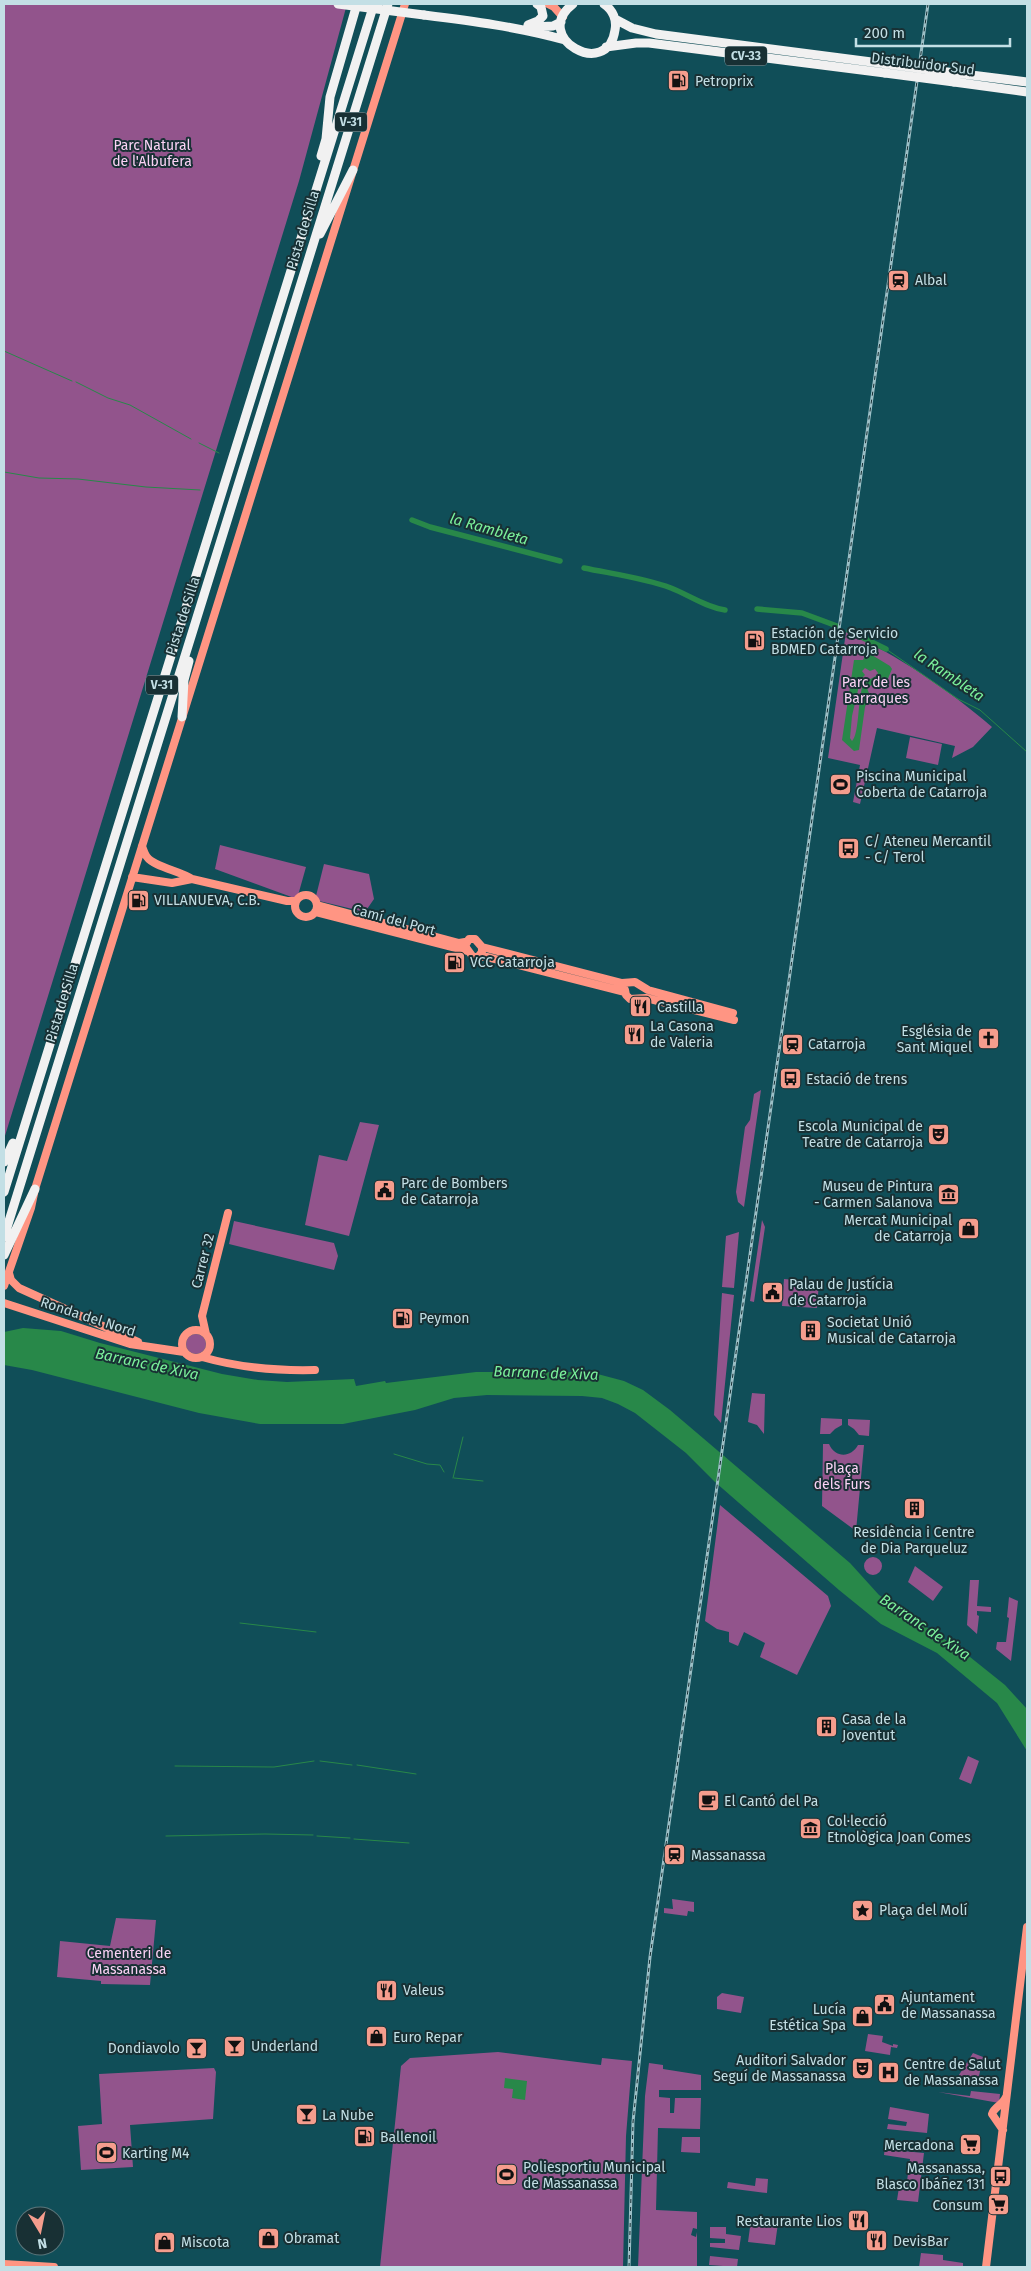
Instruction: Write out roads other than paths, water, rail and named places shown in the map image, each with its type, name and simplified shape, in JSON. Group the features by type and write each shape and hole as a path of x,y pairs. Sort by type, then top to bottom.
{"highway":[{"path":"338,4 502,25 547,27 562,20 573,4"},
{"path":"312,199 314,180 326,140 330,97 357,4"},
{"name":"Pista de Silla","path":"4,1192 374,4"},
{"name":"Pista de Silla","path":"4,1237 388,4"},
{"path":"524,26 541,19 542,10 537,4"},
{"name":"CV-33","path":"604,4 612,12 615,19"},
{"path":"606,47 615,34 615,19"},
{"name":"Distribuïdor Sud","path":"615,19 632,28 656,34 887,64 1027,92"},
{"path":"562,20 565,40"},
{"name":"CV-33","path":"502,25 537,31 565,40 572,48 587,54 595,53 606,47"},
{"name":"Distribuïdor Sud","path":"606,47 648,43 886,74 1027,82"},
{"path":"315,240 322,232 353,170"},
{"path":"182,717 184,680 197,633 198,617"},
{"path":"4,1162 10,1152 18,1129 27,1114"},
{"path":"4,1255 35,1189"}],"street":[{"path":"4,1286 31,1208 35,1189 405,4"},
{"path":"548,4 554,7 562,20"},
{"path":"142,846 146,857 192,878 295,904"},
{"path":"132,877 172,883 192,878"},
{"path":"302,895 309,895 314,898 316,908 309,916 302,916 297,913 295,904 302,895"},
{"name":"Camí del Port","path":"316,908 459,943 465,942"},
{"name":"Camí del Port","path":"316,908 467,951"},
{"path":"469,939 475,939 482,947 622,983 635,982 642,988 733,1016 646,998 630,999 625,992 487,957 472,957 467,951 465,942 469,939"},
{"path":"478,957 482,952 482,947"},
{"path":"625,992 625,987 629,983"},
{"path":"638,998 641,995 642,988"},
{"name":"Carrer 32","path":"193,1331 202,1316 228,1213"},
{"path":"9,1274 11,1280 19,1288 156,1349"},
{"name":"Ronda del Nord","path":"4,1304 130,1344 184,1352"},
{"name":"Carrer 32","path":"202,1316 206,1334"},
{"path":"166,1350 183,1340 193,1331 206,1334 209,1341 209,1348 202,1357"},
{"path":"183,1340 184,1352 194,1358 202,1357 230,1365 270,1371 315,1370"},
{"path":"209,1348 218,1359 230,1365"},
{"path":"986,2267 1024,1974 1027,1927"},
{"path":"1003,2130 992,2114 1004,2102 1007,2095"},
{"path":"998,2108 1002,2108 1006,2114"},
{"path":"998,2121 1002,2121 1006,2114"},
{"path":"4,2263 54,2267"}],"water":[{"path":"867,652 892,669 887,681 884,677 867,688 870,696 865,707 859,750 854,751 842,740 854,660 863,660","holes":["865,668 870,671 875,669 878,673 863,685 856,732 852,741 850,738 852,716 858,682 865,675 862,671"]},
{"name":"Barranc de Xiva","path":"23,1328 61,1331 100,1343 222,1374 258,1380 287,1382 354,1379 356,1386 385,1381 386,1383 476,1372 590,1372 624,1381 643,1390 670,1410 850,1563 879,1595 965,1653 1005,1685 1027,1709 1027,1751 997,1703 937,1653 881,1624 715,1482 686,1453 635,1413 618,1404 602,1398 582,1396 487,1395 454,1398 415,1410 343,1424 260,1424 199,1413 32,1370 4,1365 4,1332"},
{"path":"505,2078 527,2081 525,2100 512,2098 513,2089 504,2088"}],"waterway":[{"name":"la Rambleta","path":"4,351 72,381"},
{"name":"la Rambleta","path":"76,382 108,398 130,405 191,439"},
{"name":"la Rambleta","path":"199,443 219,453"},
{"path":"4,472 39,478 78,479 146,487 200,490"},
{"name":"la Rambleta","path":"412,520 430,527 560,561"},
{"name":"la Rambleta","path":"584,568 661,585 725,610"},
{"name":"la Rambleta","path":"757,609 802,613 837,626"},
{"name":"la Rambleta","path":"849,631 886,649"},
{"name":"la Rambleta","path":"886,649 958,699 980,710 1027,752"},
{"path":"453,1478 463,1437"},
{"path":"394,1454 427,1464 440,1465 444,1472"},
{"path":"454,1478 483,1481"},
{"path":"240,1623 316,1632"},
{"path":"175,1766 274,1767 314,1761"},
{"path":"320,1761 352,1765"},
{"path":"357,1765 416,1774"},
{"path":"166,1836 313,1835"},
{"path":"317,1836 350,1838"},
{"path":"354,1839 409,1843"}],"railway":[{"path":"629,2267 633,2122 650,1957 928,4"}],"place":[{"name":"Petroprix","path":"679,81"},
{"name":"Albal","path":"899,280"},
{"name":"Estación de Servicio BDMED Catarroja","path":"755,641"},
{"name":"Piscina Municipal Coberta de Catarroja","path":"840,784"},
{"name":"C/ Ateneu Mercantil - C/ Terol","path":"849,849"},
{"name":"VILLANUEVA, C.B.","path":"138,900"},
{"name":"VCC Catarroja","path":"454,962"},
{"name":"Castilla","path":"641,1007"},
{"name":"La Casona de Valeria","path":"634,1034"},
{"name":"Església de Sant Miquel","path":"988,1039"},
{"name":"Catarroja","path":"792,1044"},
{"name":"Estació de trens","path":"790,1079"},
{"name":"Escola Municipal de Teatre de Catarroja","path":"939,1134"},
{"name":"Parc de Bombers de Catarroja","path":"385,1191"},
{"name":"Museu de Pintura - Carmen Salanova","path":"949,1194"},
{"name":"Mercat Municipal de Catarroja","path":"968,1228"},
{"name":"Palau de Justícia de Catarroja","path":"773,1292"},
{"name":"Peymon","path":"403,1318"},
{"name":"Societat Unió Musical de Catarroja","path":"811,1330"},
{"name":"Residència i Centre de Dia Parqueluz","path":"914,1509"},
{"name":"Casa de la Joventut","path":"826,1727"},
{"name":"El Cantó del Pa","path":"708,1801"},
{"name":"Col·lecció Etnològica Joan Comes","path":"811,1829"},
{"name":"Massanassa","path":"675,1855"},
{"name":"Plaça del Molí","path":"863,1910"},
{"name":"Valeus","path":"387,1990"},
{"name":"Ajuntament de Massanassa","path":"885,2005"},
{"name":"Lucía Estética Spa","path":"862,2017"},
{"name":"Euro Repar","path":"377,2037"},
{"name":"Underland","path":"235,2046"},
{"name":"Dondiavolo","path":"196,2048"},
{"name":"Auditori Salvador Seguí de Massanassa","path":"862,2068"},
{"name":"Centre de Salut de Massanassa","path":"888,2072"},
{"name":"La Nube","path":"306,2115"},
{"name":"Ballenoil","path":"364,2137"},
{"name":"Mercadona","path":"970,2145"},
{"name":"Karting M4","path":"106,2153"},
{"name":"Poliesportiu Municipal de Massanassa","path":"507,2175"},
{"name":"Massanassa, Blasco Ibáñez 131","path":"1001,2176"},
{"name":"Consum","path":"999,2205"},
{"name":"Restaurante Lios","path":"858,2221"},
{"name":"Obramat","path":"268,2238"},
{"name":"DevisBar","path":"877,2241"},
{"name":"Miscota","path":"165,2242"}],"park label":[{"name":"Parc Natural de l'Albufera","path":"152,154"},
{"name":"Parc de les Barraques","path":"876,690"},
{"name":"Plaça dels Furs","path":"842,1476"},
{"name":"Cementeri de Massanassa","path":"129,1962"}]}
